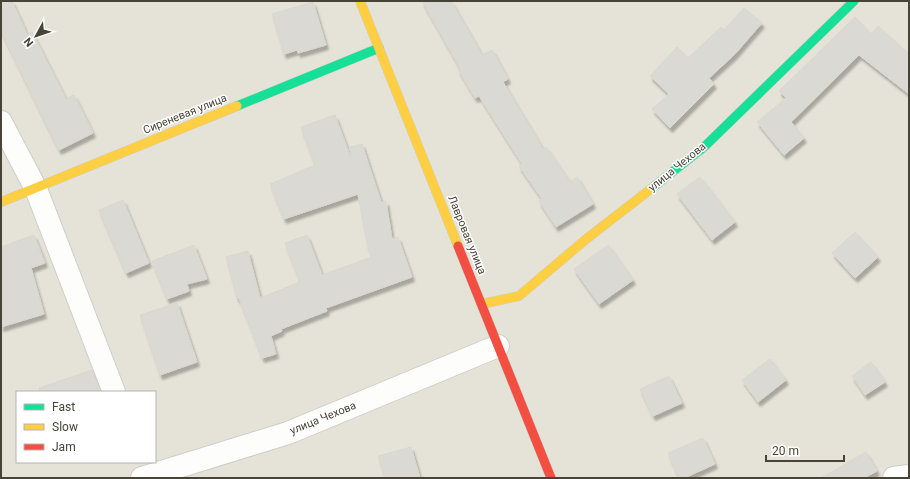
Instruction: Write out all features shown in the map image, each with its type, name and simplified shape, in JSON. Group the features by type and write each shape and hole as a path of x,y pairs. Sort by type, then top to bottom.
{"street":[{"name":"Лавровая улица","path":"360,1 551,478"},
{"name":"улица Чехова","path":"482,304 519,296 585,240 704,146 854,1"},
{"name":"Сиреневая улица","path":"1,202 36,189 378,48"},
{"path":"1,122 36,189 114,391"},
{"name":"улица Чехова","path":"143,472 288,433 498,346"},
{"path":"894,478 909,476"}],"shaded area":[{"path":"1,1 909,1 909,478 1,478"}],"building":[{"path":"1,1 12,1 27,34 32,32 66,99 74,95 93,133 59,150 1,31"},
{"path":"422,1 451,1 482,55 492,50 508,79 503,82 543,149 546,147 570,182 577,177 593,204 556,227 539,201 542,199 519,166 522,164 479,96 475,98 458,69 460,68"},
{"path":"313,2 326,45 298,53 297,50 284,54 272,14"},
{"path":"744,8 762,23 735,54 709,78 714,84 670,128 652,109 669,94 650,76 677,47 688,58 721,27 724,30"},
{"path":"855,17 871,34 878,26 909,54 909,94 859,55 791,122 804,138 784,155 757,122 786,98 779,91"},
{"path":"335,115 350,156 350,147 362,144 381,202 386,201 392,239 398,237 412,277 326,308 327,311 281,329 282,331 271,336 276,354 262,358 239,298 237,298 226,257 248,251 260,298 300,282 285,243 307,235 322,275 372,257 367,244 358,194 284,219 270,184 315,165 301,127"},
{"path":"700,177 735,222 712,240 677,194"},
{"path":"123,200 149,263 126,273 99,210"},
{"path":"855,232 878,257 855,278 832,253"},
{"path":"34,235 45,263 31,268 44,314 1,327 1,247"},
{"path":"194,245 207,279 187,284 189,291 167,299 152,261"},
{"path":"608,245 633,280 599,304 574,269"},
{"path":"177,303 197,362 160,375 140,315"},
{"path":"770,359 786,380 758,402 742,380"},
{"path":"871,362 885,382 865,395 852,376"},
{"path":"92,370 101,391 40,391 39,388"},
{"path":"669,376 682,403 653,416 640,389"},
{"path":"703,438 715,464 684,478 679,478 668,453"},
{"path":"411,447 420,478 385,478 378,456"},
{"path":"866,452 877,471 864,478 821,478"}],"traffic: fast":[{"path":"652,188 704,147 854,1"},
{"path":"237,106 379,48"}],"traffic: slow":[{"path":"360,1 458,246"},
{"path":"1,202 237,106"},
{"path":"482,304 519,296 585,240 652,188"}],"traffic: jam":[{"path":"458,246 551,478"}]}
